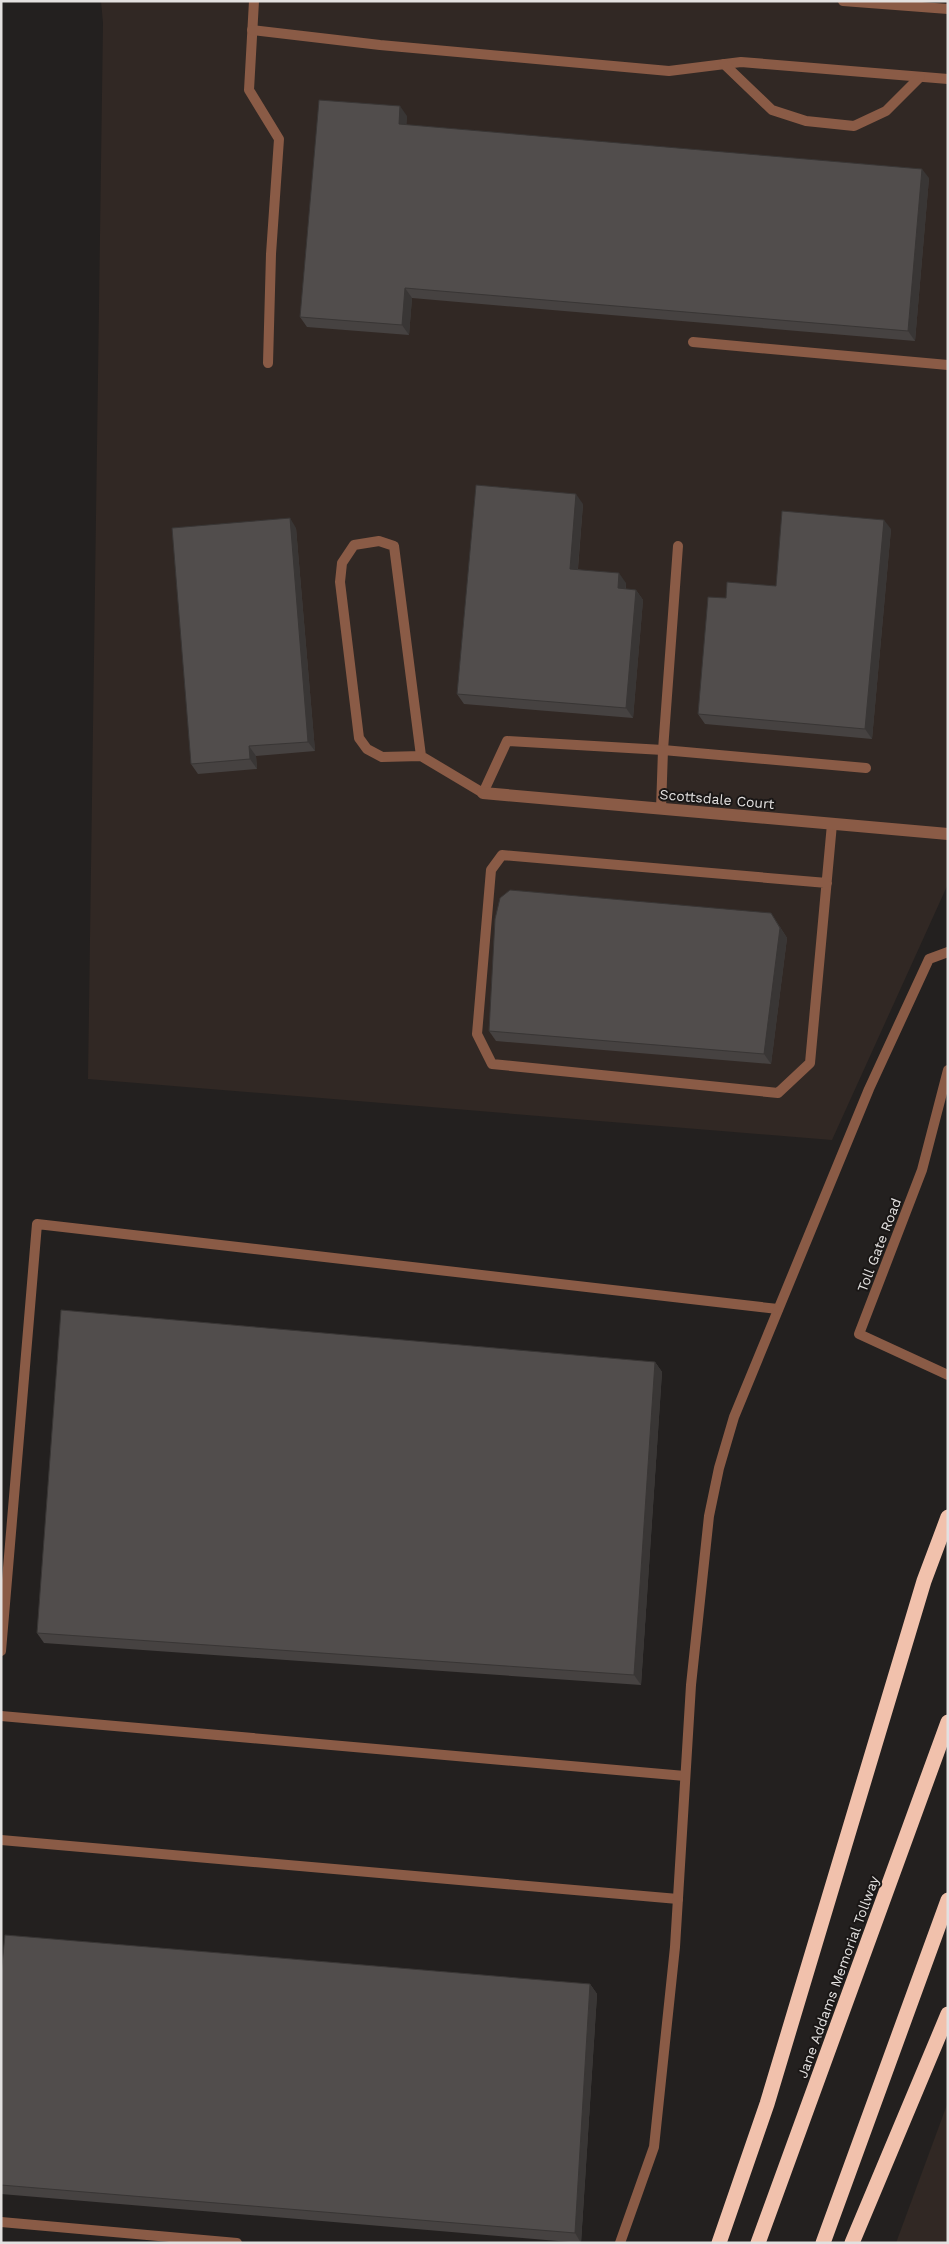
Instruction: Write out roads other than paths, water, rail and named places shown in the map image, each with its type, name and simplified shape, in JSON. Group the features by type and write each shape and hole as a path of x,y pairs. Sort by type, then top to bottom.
{"highway":[{"path":"719,2243 767,2104 924,1581 948,1517"},
{"name":"Jane Addams Memorial Tollway","path":"758,2243 948,1722"},
{"path":"823,2243 948,1900"},
{"path":"852,2243 948,2014"}],"street":[{"name":"Scottsdale Court","path":"483,793 948,834"}],"lane":[{"path":"254,1 249,90 279,139 271,254 268,363"},
{"path":"843,1 948,9"},
{"path":"252,30 380,45 669,71 742,62 948,79"},
{"path":"724,64 772,110 806,121 854,126 886,111 920,77"},
{"path":"693,342 948,365"},
{"path":"421,756 394,546 379,541 354,545 342,563 340,582 359,738 367,749 382,757 421,756 483,793 508,741 663,750 866,768"},
{"path":"661,809 663,750 678,546"},
{"path":"827,883 502,855 491,870 477,1034 492,1064 778,1093 810,1063 827,883 832,824"},
{"path":"620,2243 654,2147 678,1899 691,1685 709,1516 719,1468 734,1417 869,1089 929,959 948,952"},
{"name":"Toll Gate Road","path":"948,1070 922,1170 859,1334 948,1375"},
{"path":"1,1651 37,1224 778,1309"},
{"path":"1,1716 685,1776"},
{"path":"1,1840 678,1899"},
{"path":"1,2222 237,2243"}]}
